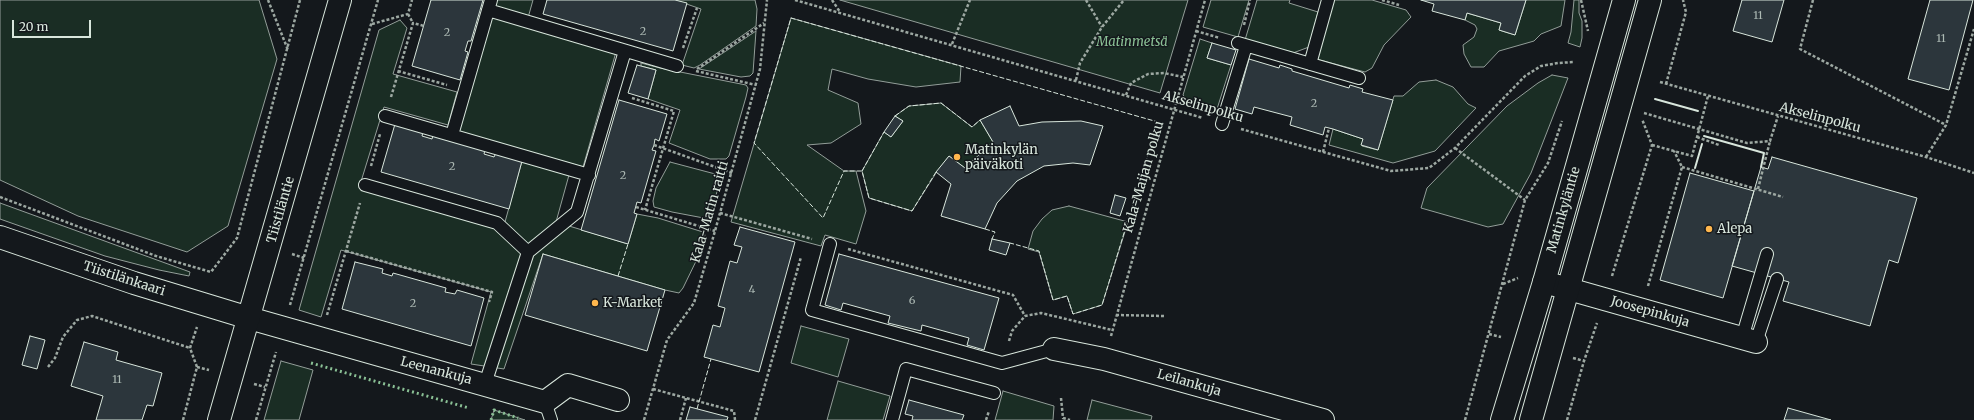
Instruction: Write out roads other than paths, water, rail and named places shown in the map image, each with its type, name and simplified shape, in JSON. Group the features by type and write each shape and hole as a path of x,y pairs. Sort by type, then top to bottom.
{"street":[{"name":"Tiistiläntie","path":"219,420 340,0"},
{"name":"Matinkyläntie","path":"1502,420 1544,282 1624,0"},
{"name":"Matinkyläntie","path":"1531,420 1650,0"},
{"name":"Tiistilänkaari","path":"0,237 104,274 249,318"},
{"name":"Joosepinkuja","path":"1544,282 1604,300 1748,334"},
{"name":"Leenankuja","path":"249,318 283,329 485,384 548,411 568,385 618,400"},
{"name":"Leilankuja","path":"1054,349 1104,359 1323,420"}],"lane":[{"path":"1310,64 1328,0"},
{"path":"452,136 489,5 625,51 677,66"},
{"path":"1222,124 1242,45 1359,78"},
{"path":"485,384 528,252 577,212 625,51"},
{"path":"385,116 589,175"},
{"path":"365,185 497,222 528,252"},
{"path":"830,244 812,310 1002,363 1054,349"},
{"path":"1748,334 1760,274 1767,254"},
{"path":"1748,334 1777,279"},
{"path":"892,420 906,369 994,393"}],"place":[{"name":"Matinkylän päiväkoti","path":"957,157"},
{"name":"Alepa","path":"1709,229"},
{"name":"K-Market","path":"595,303"}],"park label":[{"name":"Matinmetsä","path":"1132,42"}]}
